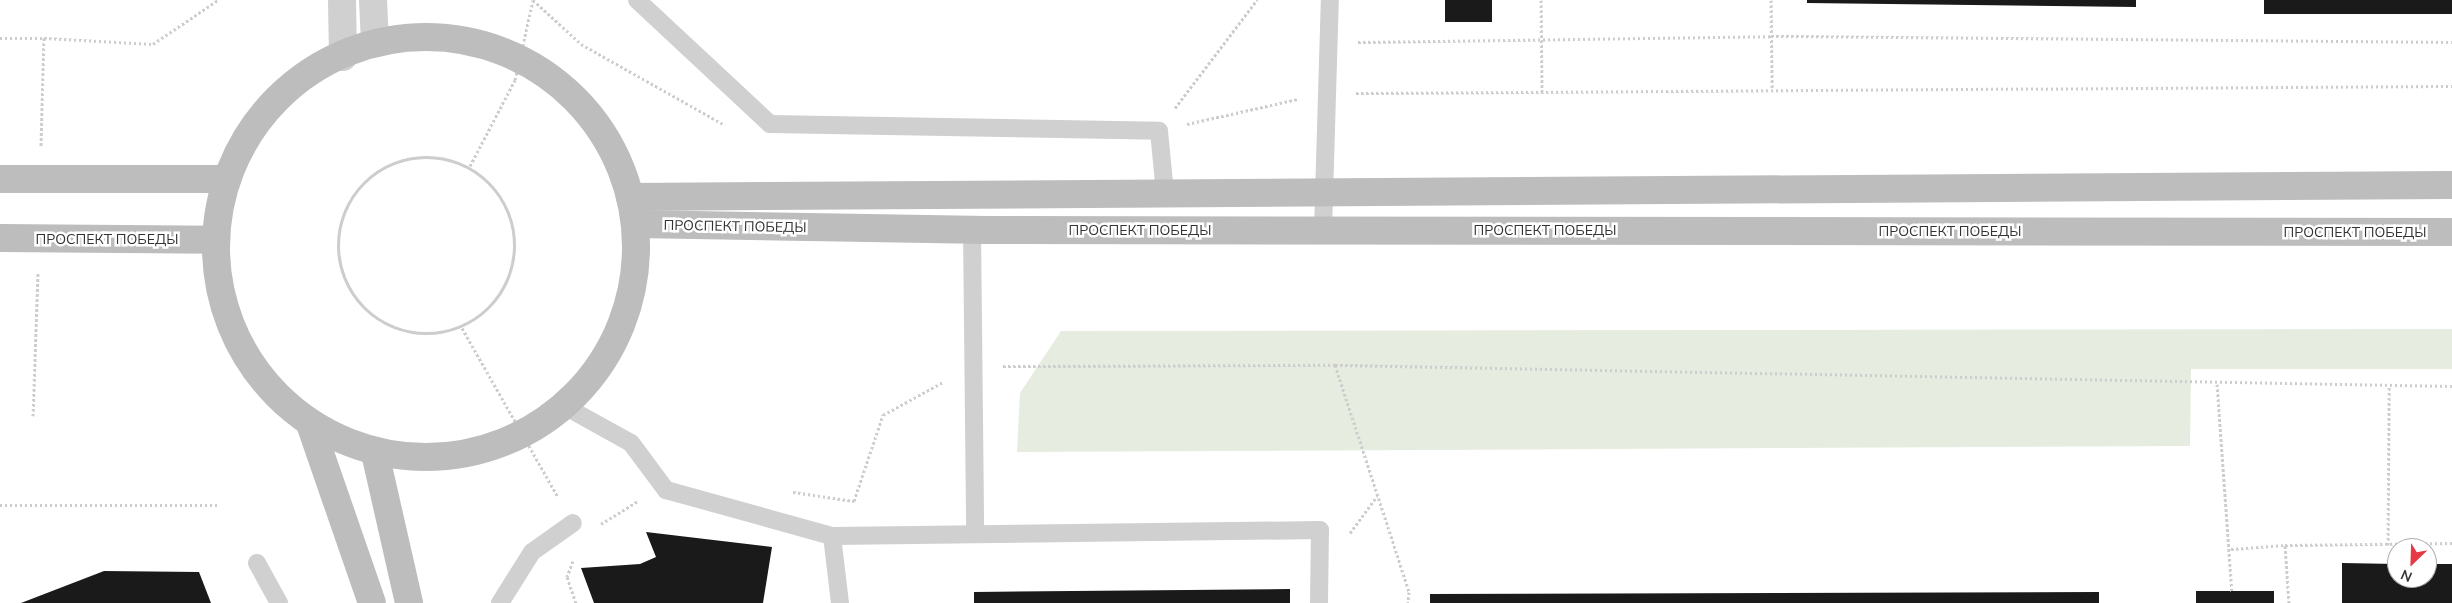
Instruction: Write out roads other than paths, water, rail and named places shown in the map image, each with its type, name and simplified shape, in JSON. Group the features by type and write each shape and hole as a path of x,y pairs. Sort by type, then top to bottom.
{"main road":[{"path":"435,36 494,46 547,74 591,115 622,166 637,224 634,292 609,354 566,407 509,442 443,458 376,453 310,424 257,375 224,311 214,240 225,179 254,123 298,78 375,42 435,36"},
{"path":"0,179 225,179"},
{"path":"630,197 2452,185"},
{"name":"ПРОСПЕКТ ПОБЕДЫ","path":"637,224 972,229 2452,232"},
{"name":"ПРОСПЕКТ ПОБЕДЫ","path":"0,238 214,240"},
{"path":"310,424 372,603"},
{"path":"376,453 409,603"}],"street":[{"path":"342,0 343,57"},
{"path":"372,0 375,42"}],"lane":[{"path":"637,0 770,124 1159,131 1165,193"},
{"path":"1323,230 1324,93 1329,42 1330,0"},
{"path":"972,229 976,531"},
{"path":"566,407 631,443 666,490 832,536 976,531 1320,530 1319,603"},
{"path":"500,603 532,552 577,530"},
{"path":"832,536 840,603"},
{"path":"257,563 279,603"}]}
